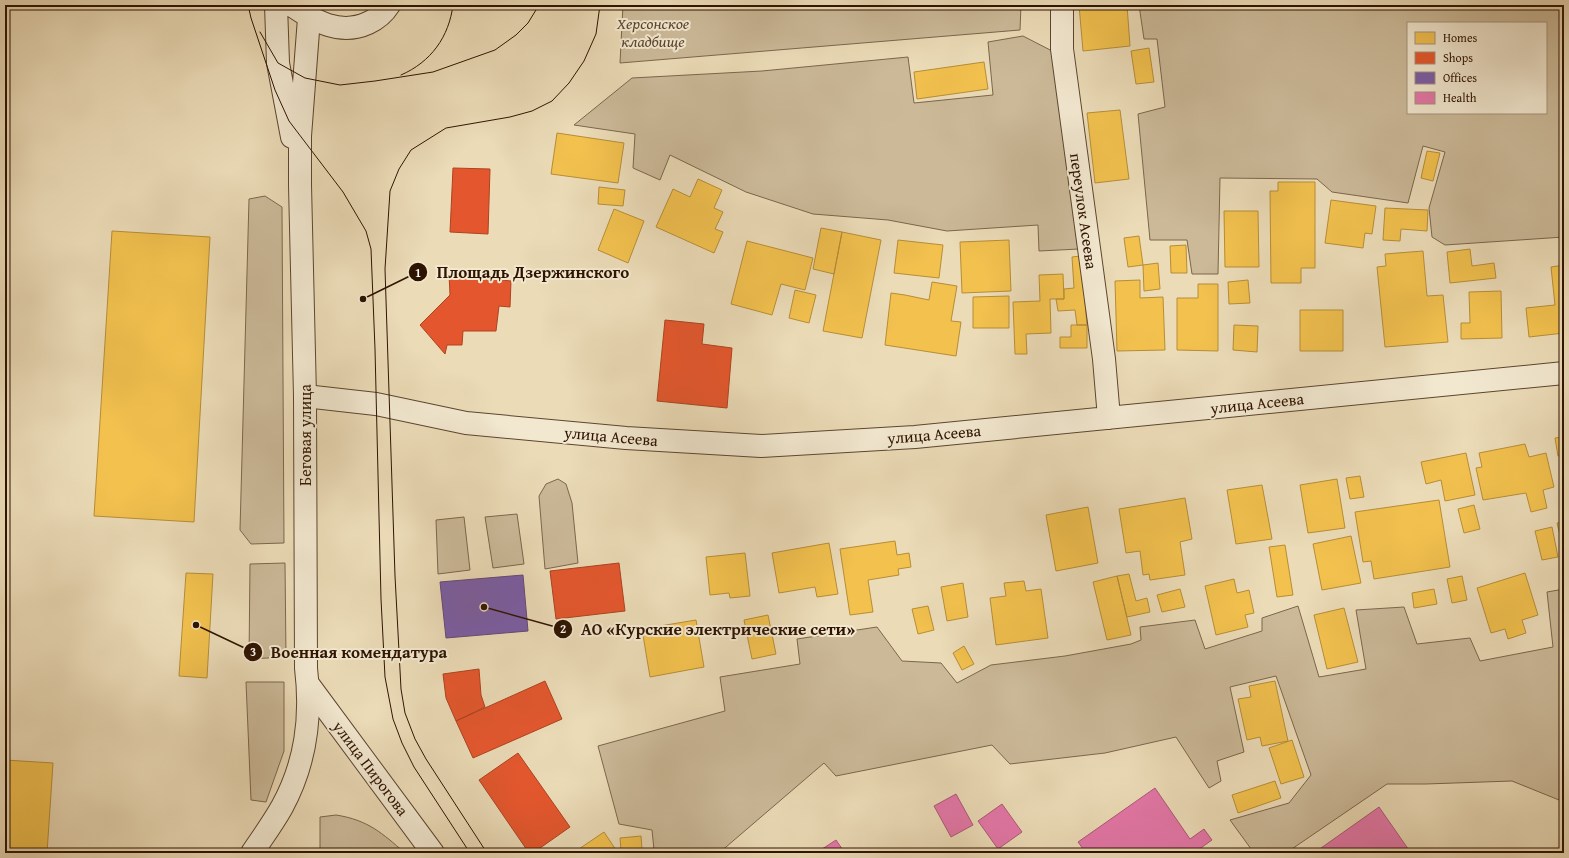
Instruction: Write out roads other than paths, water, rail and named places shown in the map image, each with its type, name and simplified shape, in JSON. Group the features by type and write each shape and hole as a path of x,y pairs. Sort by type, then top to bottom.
{"street":[{"path":"276,5 278,63 300,185"},
{"path":"291,5 310,12 326,25 341,29 361,26 374,20 385,12 389,5"},
{"name":"переулок Асеева","path":"1062,5 1062,49 1104,359 1109,418"},
{"path":"300,185 300,136 310,12"},
{"name":"Беговая улица","path":"252,853 282,807 298,772 307,732 308,684 306,668 305,623 305,396 300,185"},
{"name":"улица Асеева","path":"305,396 376,404 466,423 626,438 761,446 915,437 1564,373"},
{"name":"улица Пирогова","path":"308,684 433,853"}],"tram line":[{"path":"248,5 275,90 289,121 343,192 366,231 371,249 381,599 385,677 393,719 402,743 414,767 470,853"},
{"path":"401,75 412,70 430,56 437,47 447,28 453,5"},
{"path":"260,32 278,63 305,78 340,85 433,72 495,50 516,35 528,23 539,5"},
{"path":"487,853 426,759 415,739 405,713 401,689 395,576 385,269 390,191 399,169 411,150 446,128 510,117 532,111 552,101 569,83 584,61 596,34 600,5"}],"place":[{"name":"Площадь Дзержинского","path":"363,299"},
{"name":"АО «Курские электрические сети»","path":"484,607"},
{"name":"Военная комендатура","path":"196,625"}],"park label":[{"name":"Херсонское кладбище","path":"653,32"}]}
